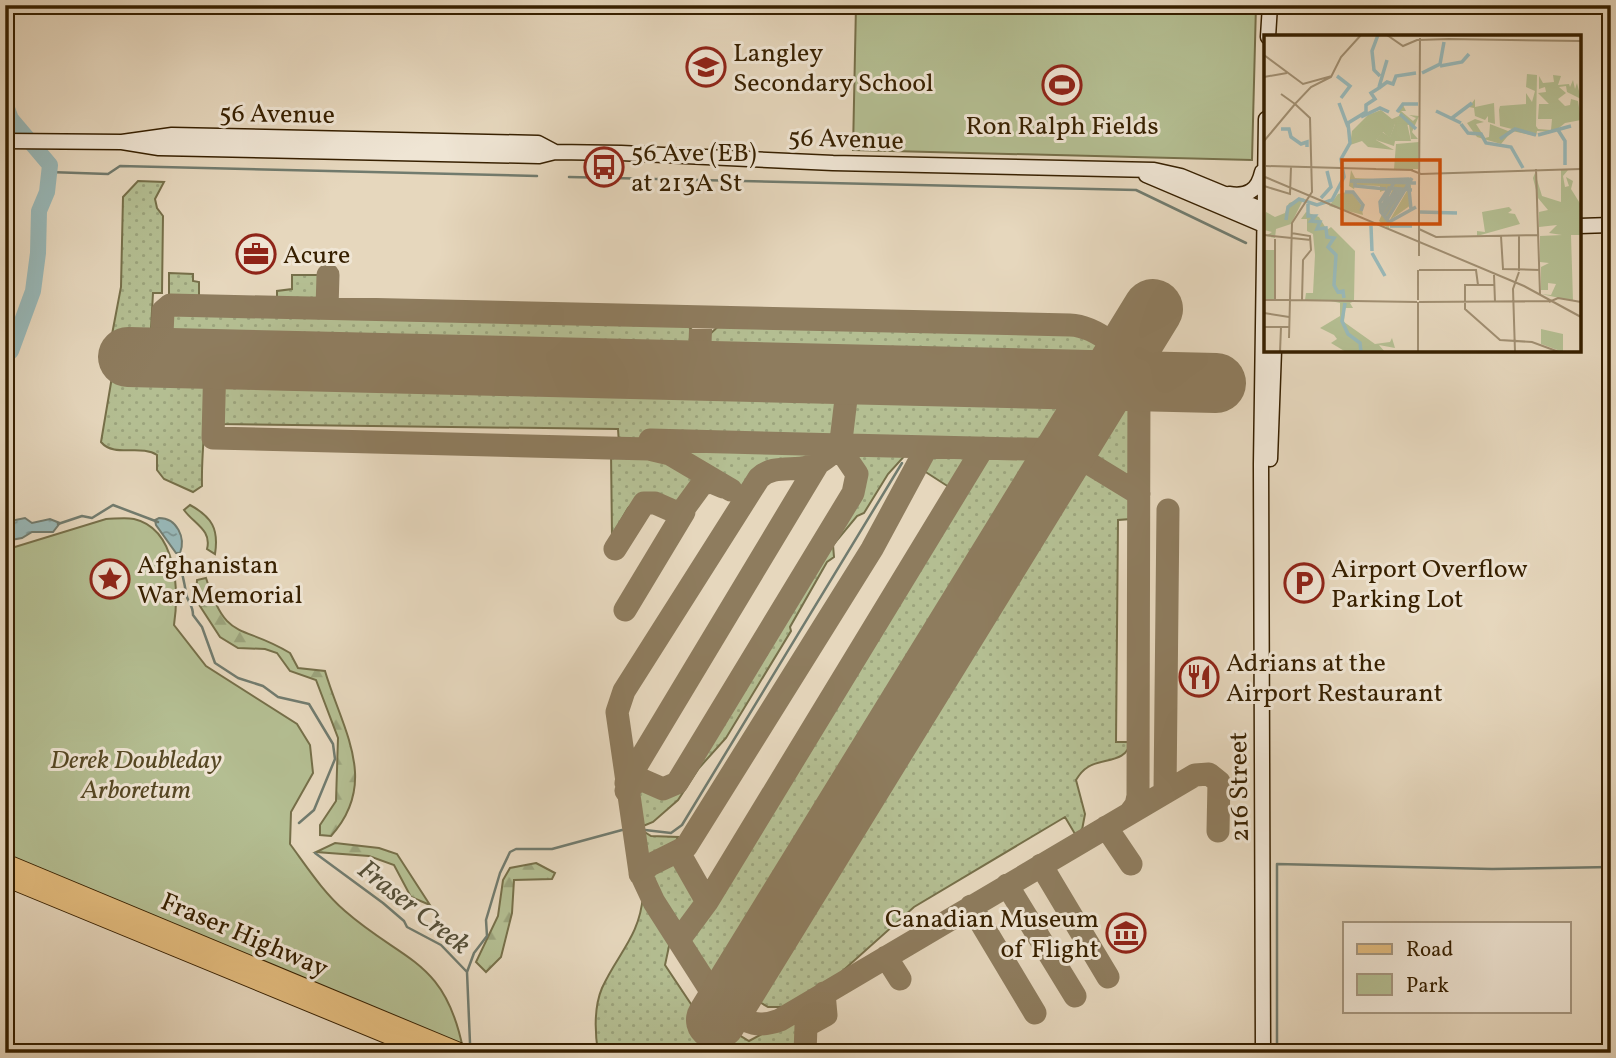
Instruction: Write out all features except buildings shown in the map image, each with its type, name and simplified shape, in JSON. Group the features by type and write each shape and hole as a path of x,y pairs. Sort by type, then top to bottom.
{"main road":[{"path":"1268,35 1271,5"},
{"path":"1271,5 1273,35"},
{"name":"56 Avenue","path":"9,141 122,142 150,148 271,144 538,143 555,152 833,163 1154,170 1181,176 1220,193 1264,218"},
{"path":"1220,193 1238,195 1252,191 1260,180 1264,165"},
{"name":"56 Avenue","path":"1135,170 1264,218"},
{"path":"1581,226 1611,225"},
{"name":"216 Street","path":"1263,1053 1261,464 1264,317"},
{"name":"216 Street","path":"1263,520 1270,461 1273,352"},
{"name":"Fraser Highway","path":"5,862 464,1053"},
{"name":"Fraser Highway","path":"5,878 430,1053"}],"green space":[{"path":"856,5 1256,5 1252,160 853,150"},
{"path":"138,181 164,182 155,199 163,216 162,293 153,293 151,329 139,342 127,342 126,370 208,374 202,486 193,492 164,479 157,470 157,455 151,452 113,449 101,442 115,359 110,345 121,287 123,197"},
{"path":"169,273 193,274 193,281 199,282 199,296 169,295"},
{"path":"292,275 320,275 324,279 324,300 277,298 277,291 292,289"},
{"path":"178,309 683,321 696,334 696,342 686,354 178,343 167,321"},
{"path":"723,322 1079,330 1108,354 1102,364 720,355 709,343 710,334"},
{"path":"221,374 838,389 841,392 834,433 824,450 806,461 762,466 740,489 664,447 619,444 618,429 221,424"},
{"path":"857,388 1083,395 1052,444 850,439 847,433 852,392"},
{"path":"1117,395 1133,397 1132,484 1081,452"},
{"path":"849,450 909,451 888,474 864,513 857,516 833,545 834,557 827,562 790,627 791,631 726,738 699,768 678,800 653,822 643,826 643,831 651,836 678,837 673,848 643,858 631,799 634,788 644,783 663,791 677,787 858,491 861,473"},
{"path":"931,451 966,455 967,467 952,489 921,469"},
{"path":"611,452 663,455 699,475 677,511 653,498 639,497 628,508 612,536"},
{"path":"986,453 1046,456 729,970 713,975 696,958 688,936"},
{"path":"1076,462 1132,496 1131,519 1118,520 1116,742 1130,742 1128,749 1119,757 1093,764 1076,780 1085,814 1082,830 1075,834 1065,817 914,907 837,976 786,1007 768,1007 756,1000 754,986"},
{"path":"190,505 209,519 215,531 215,554 207,549 205,532 184,510"},
{"name":"Derek Doubleday Arboretum","path":"106,519 134,519 148,525 159,535 167,548 175,579 174,625 206,666 297,724 310,745 313,773 291,812 290,844 337,904 419,965 433,979 455,1019 463,1049 5,859 5,550"},
{"path":"206,578 221,613 229,623 290,653 298,668 325,671 347,734 355,775 353,796 346,816 331,836 320,835 320,825 336,801 338,738 316,680 290,671 277,653 265,649 238,648 220,637 196,600 197,580"},
{"path":"335,843 379,848 397,854 430,905 411,897 394,865 369,856 316,852"},
{"path":"666,862 676,865 698,900 681,929 677,930 647,879 654,868"},
{"path":"536,863 555,873 552,879 514,880 512,913 501,957 486,972 476,962 498,916 503,880 510,868"},
{"path":"643,895 671,937 665,965 693,1007 749,1041 795,1016 801,1022 800,1053 598,1053 596,1020 599,995 638,922"}],"water":[{"path":"25,518 32,523 50,519 60,523 53,532 32,532 22,538 5,541 5,522"},
{"path":"159,518 171,521 179,530 182,541 180,553 176,553 156,525 155,520"}],"waterway":[{"path":"5,103 11,119 50,165 47,192 39,211 38,253 33,291 11,351 5,356"},
{"path":"49,172 108,174 120,166 537,176"},
{"path":"569,177 1136,190 1246,243"},
{"path":"645,830 671,833 682,825 902,463"},
{"name":"Fraser Creek","path":"58,524 82,516 92,518 113,505 158,522"},
{"name":"Fraser Creek","path":"178,553 193,615 202,627 215,663 238,678 263,686 278,697 309,704 333,744 335,759 314,810 299,823"},
{"path":"467,972 474,953 487,936 486,920 500,873 510,852 516,849 552,849 622,830"},
{"name":"Fraser Creek","path":"315,853 383,903 404,921 407,927 441,945 467,972 470,1043 493,1053"},
{"path":"1277,1053 1277,864 1492,869 1611,867"}],"taxiway":[{"path":"327,308 328,275"},
{"path":"161,358 163,311 170,305 1070,325 1090,330 1121,351 1129,359 1139,378 1138,796 1130,813"},
{"path":"699,370 701,317"},
{"path":"215,359 213,438 649,449 670,454 731,490"},
{"path":"626,791 640,779 663,789 677,783 853,493 857,474 840,449 849,374"},
{"path":"650,440 843,445"},
{"path":"736,987 725,995 709,988 654,902 640,872 617,712 624,691 759,478 770,471 813,466 847,445 1067,450 1139,494"},
{"path":"640,874 650,865 686,847 872,549 927,447"},
{"path":"679,940 707,902 983,448"},
{"path":"626,783 819,462"},
{"path":"615,549 644,503 655,503 680,514 702,484 711,482 723,487"},
{"path":"1165,792 1168,510"},
{"path":"625,610 684,512"},
{"path":"736,987 733,1007 742,1018 760,1024 780,1020 1195,775 1209,774 1219,782 1218,831"},
{"path":"1106,827 1131,864"},
{"path":"678,851 707,902"},
{"path":"1041,865 1108,977"},
{"path":"1007,885 1075,996"},
{"path":"971,906 1035,1013"},
{"path":"886,957 900,979"},
{"path":"805,1053 806,1026 826,1015 824,993"}],"runway":[{"path":"716,1020 1153,309"},
{"path":"128,357 1216,383"}],"place":[{"name":"Langley Secondary School","path":"706,67"},
{"name":"Ron Ralph Fields","path":"1062,85"},
{"name":"56 Ave (EB) at 213A St","path":"604,167"},
{"name":"Acure","path":"256,254"},
{"name":"Afghanistan War Memorial","path":"110,579"},
{"name":"Airport Overflow Parking Lot","path":"1304,583"},
{"name":"Adrians at the Airport Restaurant","path":"1199,677"},
{"name":"Canadian Museum of Flight","path":"1126,933"}]}
